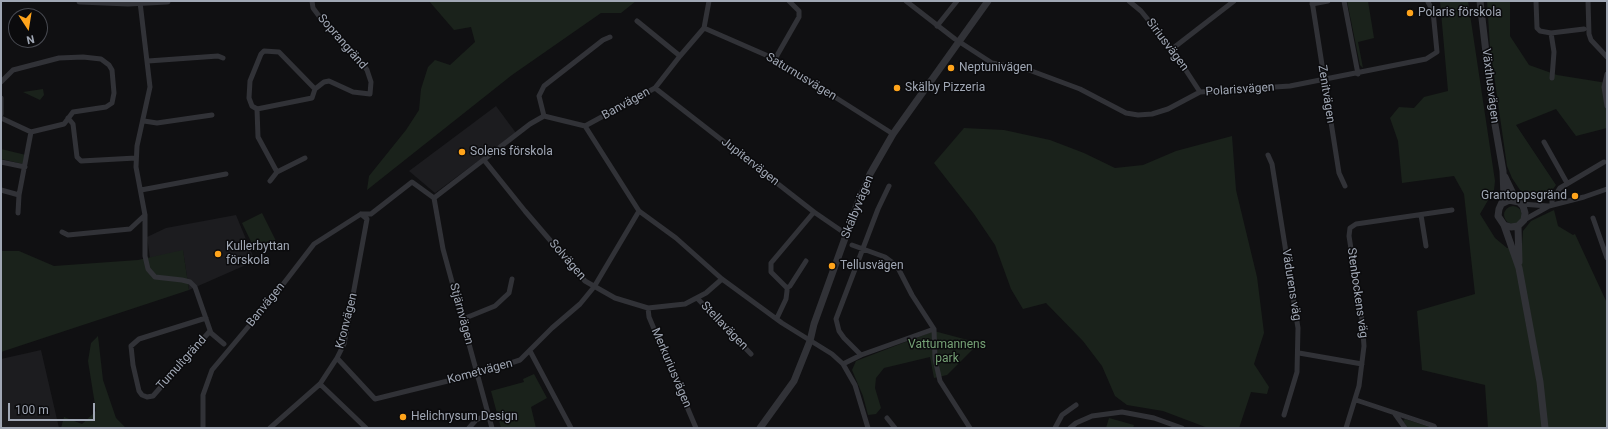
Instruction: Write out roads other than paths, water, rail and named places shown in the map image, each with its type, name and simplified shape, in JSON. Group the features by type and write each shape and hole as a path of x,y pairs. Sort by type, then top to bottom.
{"street":[{"path":"80,1 167,1"},
{"name":"Soprangränd","path":"256,109 312,98 315,89 324,82 329,81 348,90 370,94 371,82 367,70 360,60 322,20 314,8 312,1"},
{"path":"704,28 709,1"},
{"path":"775,59 799,17 799,11 789,1"},
{"path":"906,1 959,42"},
{"path":"937,26 957,1"},
{"name":"Skälbyvägen","path":"760,428 794,381 810,341 814,324 846,234 870,174 893,134 988,1"},
{"name":"Siriusvägen","path":"1129,1 1141,12 1172,49 1200,92"},
{"path":"1172,49 1234,1"},
{"path":"1312,2 1328,1"},
{"path":"1344,1 1358,74"},
{"name":"Växthusvägen","path":"1480,1 1493,113 1503,171 1503,203 1499,209 1498,216 1504,225 1519,268 1540,382 1546,428"},
{"path":"1536,1 1537,28 1540,32 1551,33 1584,28"},
{"path":"1588,1 1591,40 1607,57"},
{"name":"Tumultgränd","path":"140,2 150,87 136,158 145,215 145,256 148,269 155,276 190,282 200,296 210,331 224,344"},
{"name":"Zenitvägen","path":"1312,2 1339,173 1345,186"},
{"name":"Polarisvägen","path":"959,42 992,63 1029,70 1052,78 1080,89 1126,113 1152,114 1168,109 1200,92 1290,86 1358,74 1426,59 1437,52 1434,11 1428,2"},
{"path":"637,21 680,56"},
{"name":"Banvägen","path":"585,126 655,88 704,28"},
{"name":"Saturnusvägen","path":"704,28 775,59 893,134"},
{"path":"1551,33 1554,52 1552,78"},
{"path":"544,116 539,96 544,86 603,40 610,37"},
{"path":"277,172 258,137 256,109 252,106 249,98 250,81 264,51 278,52 315,89"},
{"path":"148,61 218,56 223,58"},
{"path":"1,82 13,70 60,58 83,57 101,59 106,62 112,70 114,93 112,103 106,106 73,112 64,124 31,132 1,118"},
{"path":"1607,74 1604,87 1607,106"},
{"name":"Jupitervägen","path":"655,88 814,212 846,234"},
{"path":"1,98 1,114"},
{"path":"144,121 157,123 212,115"},
{"path":"434,198 530,124 544,116 585,126 639,211 676,238 722,279 810,341 832,354 843,364 855,385 868,428"},
{"path":"68,118 74,124 78,156 81,161 136,158"},
{"path":"18,213 19,195 31,132"},
{"path":"1544,142 1567,183"},
{"name":"Vädurens väg","path":"1268,155 1272,164 1298,328 1298,372 1284,415"},
{"path":"270,180 277,172 305,158"},
{"name":"Solvägen","path":"484,160 525,211 585,281 615,298 648,308 662,308 685,304 697,298 722,279"},
{"path":"1,162 25,167"},
{"path":"1550,205 1556,192 1567,183 1604,162"},
{"name":"Växthusvägen","path":"1503,171 1518,202 1526,213 1521,223 1519,268"},
{"path":"141,190 226,174"},
{"name":"Banvägen","path":"203,428 204,395 208,377 212,370 274,296 314,244 361,214 371,214 412,182 434,198"},
{"path":"861,355 839,331 836,319 863,248 889,186"},
{"path":"1504,225 1511,228 1550,205 1584,197 1607,188"},
{"path":"1,190 19,195"},
{"name":"Stjärnvägen","path":"434,198 443,249 492,428"},
{"path":"1503,203 1509,200 1550,205"},
{"name":"Stenbockens väg","path":"1346,428 1356,400 1364,346 1362,320 1349,236 1350,228 1356,224 1452,210"},
{"name":"Kometvägen","path":"337,358 375,399 477,374 520,360 552,328 580,304 594,287 639,211"},
{"path":"777,318 787,295 787,288 771,272 771,263 814,212"},
{"name":"Kronvägen","path":"270,428 320,384 337,358 344,344 349,324 367,219 361,214"},
{"path":"62,232 68,235 130,229 145,215"},
{"path":"1421,215 1426,246"},
{"path":"1593,218 1607,258"},
{"path":"852,246 863,248 894,262 934,329 935,359 940,381 970,428"},
{"path":"787,288 790,286 806,261"},
{"path":"463,319 496,306 509,293 512,279"},
{"name":"Stellavägen","path":"697,298 751,354"},
{"name":"Merkuriusvägen","path":"648,308 649,318 696,428"},
{"name":"Tumultgränd","path":"206,318 140,339 131,346 139,391 147,397 153,396 210,331"},
{"path":"843,364 861,355 934,329"},
{"path":"530,351 571,428"},
{"path":"1299,353 1362,364"},
{"path":"320,384 366,428"},
{"path":"1356,400 1434,426 1435,428"},
{"path":"1055,428 1060,422 1062,415 1076,405"},
{"path":"1070,428 1076,423 1092,416 1122,412 1154,418 1182,428"},
{"path":"469,428 476,420 489,414"},
{"path":"1396,414 1405,428"},
{"path":"887,418 895,428"}],"place":[{"name":"Polaris förskola","path":"1410,13"},
{"name":"Neptunivägen","path":"951,68"},
{"name":"Skälby Pizzeria","path":"897,88"},
{"name":"Solens förskola","path":"462,152"},
{"name":"Grantoppsgränd","path":"1575,196"},
{"name":"Kullerbyttan förskola","path":"218,254"},
{"name":"Tellusvägen","path":"832,266"},
{"name":"Helichrysum Design","path":"403,417"}],"park label":[{"name":"Vattumannens park","path":"947,352"}]}
